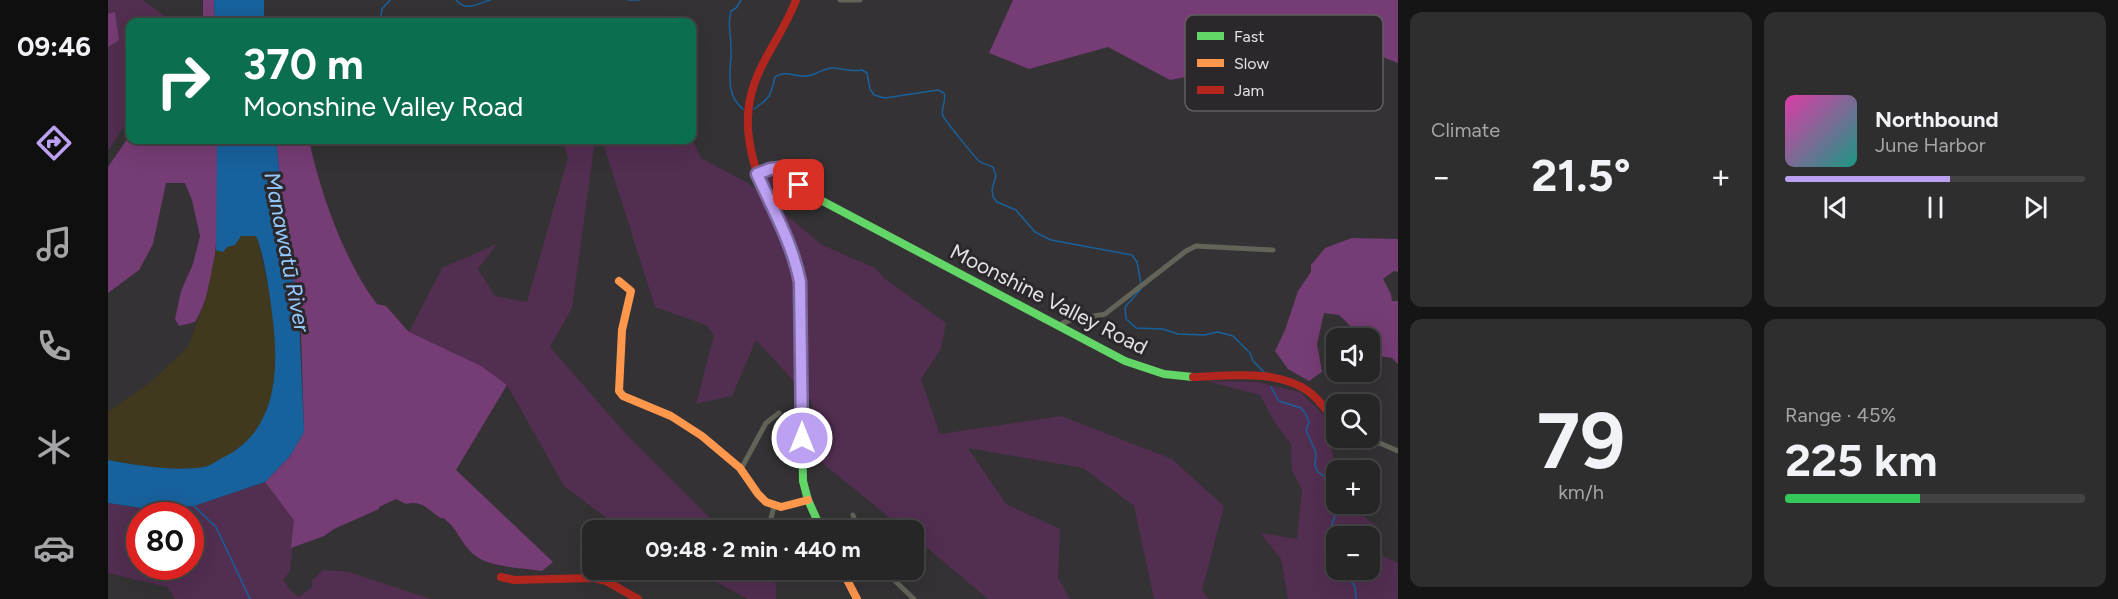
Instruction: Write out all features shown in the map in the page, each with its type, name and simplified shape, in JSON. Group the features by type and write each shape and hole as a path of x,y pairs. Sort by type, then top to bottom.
{"main road":[{"path":"796,0 790,18 757,78 747,117 749,148 757,174 777,216 800,282 802,460 808,500 817,520"},
{"name":"Moonshine Valley Road","path":"757,174 775,168 784,170 811,195 1125,361 1148,370 1175,376 1258,377 1287,382 1303,388 1314,396 1326,410"},
{"path":"619,282 631,291 622,330 619,391 623,396 676,419 701,436 741,469 758,495 774,506 783,507 808,500"},
{"path":"501,577 514,580 594,578 606,581 639,599"},
{"path":"848,580 858,599"}],"street":[{"path":"840,0 860,0"},
{"path":"1058,326 1070,318 1105,314 1186,251 1196,246 1273,250"},
{"path":"741,469 766,423 779,413"},
{"path":"1380,443 1398,451"},
{"path":"771,520 774,506"},
{"path":"853,515 855,520"},
{"path":"894,580 914,599"}],"shaded area":[{"path":"108,0 143,0 168,18 126,18 126,123 108,151"},
{"path":"203,0 214,0 215,18 203,18"},
{"path":"1013,0 1398,0 1398,63 1383,57 1383,15 1185,15 1185,77 1170,80 1108,47 1029,69 989,53"},
{"path":"115,12 119,40 108,47 108,14"},
{"path":"126,141 126,144 217,144 218,208 215,258 204,303 195,322 179,326 175,319 181,291 193,264 200,236 192,200 185,183 166,183 153,244 139,270 108,293 108,167"},
{"path":"276,144 310,144 320,182 344,247 365,287 377,304 386,306 409,332 481,366 507,385 456,470 553,562 542,571 499,565 483,560 468,549 444,519 420,504 406,504 396,499 324,536 291,548 294,520 265,482 290,456 304,432 301,333 284,219"},
{"path":"564,144 594,144 572,308 550,347 625,433 712,520 609,520 564,486 507,385 409,332 442,268 497,244 478,269 495,296 527,302 568,158"},
{"path":"603,144 694,144 701,158 748,183 822,245 875,268 884,278 946,323 941,349 921,379 940,434 1061,416 1172,459 1224,506 1202,591 1209,599 1154,599 1134,506 1083,468 968,448 1006,504 1060,529 1058,578 1070,599 988,599 924,545 924,520 892,520 821,462 811,400 756,340 732,396 696,404 714,335 706,325 655,307"},
{"path":"769,172 784,173 805,193 804,203 786,190 784,202 773,185 767,186 766,176"},
{"path":"1352,238 1398,239 1398,272 1394,271 1383,279 1392,301 1398,301 1398,364 1392,358 1380,356 1380,328 1353,328 1339,315 1324,313 1317,344 1322,372 1309,381 1288,369 1275,351 1285,330 1298,291 1311,272 1311,265 1325,248"},
{"path":"1207,381 1256,382 1300,392 1324,415 1326,448 1331,448 1334,460 1326,460 1326,514 1361,514 1375,525 1326,526 1326,580 1380,580 1380,555 1398,563 1398,599 1288,599 1281,559 1260,533 1297,539 1302,490 1292,470 1291,444 1275,423 1260,395"},
{"path":"265,482 295,520 290,572 283,579 290,590 299,597 312,587 312,580 323,570 349,572 431,599 175,599 167,587 138,580 204,580 204,503"},
{"path":"108,503 126,506 126,577 108,573"},
{"path":"713,580 772,580 776,584 776,599 748,599"}],"sand":[{"path":"241,236 256,236 258,241 275,336 274,383 269,406 259,428 234,452 208,466 168,468 108,460 108,412 151,382 188,347 206,298 216,250 235,245"}],"water":[{"path":"214,0 264,0 264,18 215,18"},
{"name":"Manawatū River","path":"217,144 276,144 284,219 299,318 304,432 290,456 265,482 204,503 126,502 126,506 108,503 108,460 169,468 206,466 241,446 264,416 274,380 275,341 269,290 259,243 256,236 241,236 235,245 227,247 223,252 216,250"}],"waterway":[{"path":"381,18 382,9 390,0"},
{"path":"456,0 464,6 490,0"},
{"path":"628,0 639,0"},
{"path":"741,0 731,11 730,16 730,80 733,96 743,109"},
{"path":"754,109 769,96 775,77 786,74 807,76 830,68 862,70 867,73 870,89 874,95 885,98 938,90 944,93 942,113 945,119 979,161 993,167 996,176 992,189 993,197 997,202 1016,210 1035,232 1051,240 1132,255 1137,262 1141,284"},
{"path":"1141,289 1125,307 1126,319 1136,328 1163,329 1178,334 1204,335 1218,332 1233,336 1264,372"},
{"path":"1271,387 1279,401 1301,408 1305,413 1309,422 1306,430 1316,453 1315,466 1318,472 1326,478"},
{"path":"1331,526 1336,514"},
{"path":"204,516 216,527 250,599"},
{"path":"1350,580 1355,587 1356,599"}],"traffic: fast":[{"path":"757,174 775,170 787,174 811,195 1125,361 1164,374 1193,377"},
{"path":"802,429 803,481 817,520"}],"traffic: slow":[{"path":"619,281 631,291 622,330 619,391 623,396 671,416 702,436 740,468 766,502 781,507 808,500"},
{"path":"847,580 857,599"}],"traffic: jam":[{"path":"796,0 760,70 751,95 748,119 755,166 800,282 802,429"},
{"path":"1193,377 1252,375 1282,379 1308,391 1326,410"},
{"path":"501,577 514,580 594,578 606,581 638,599"}],"route":[{"path":"799,185 780,168 757,174 777,216 800,282 802,438"}]}
